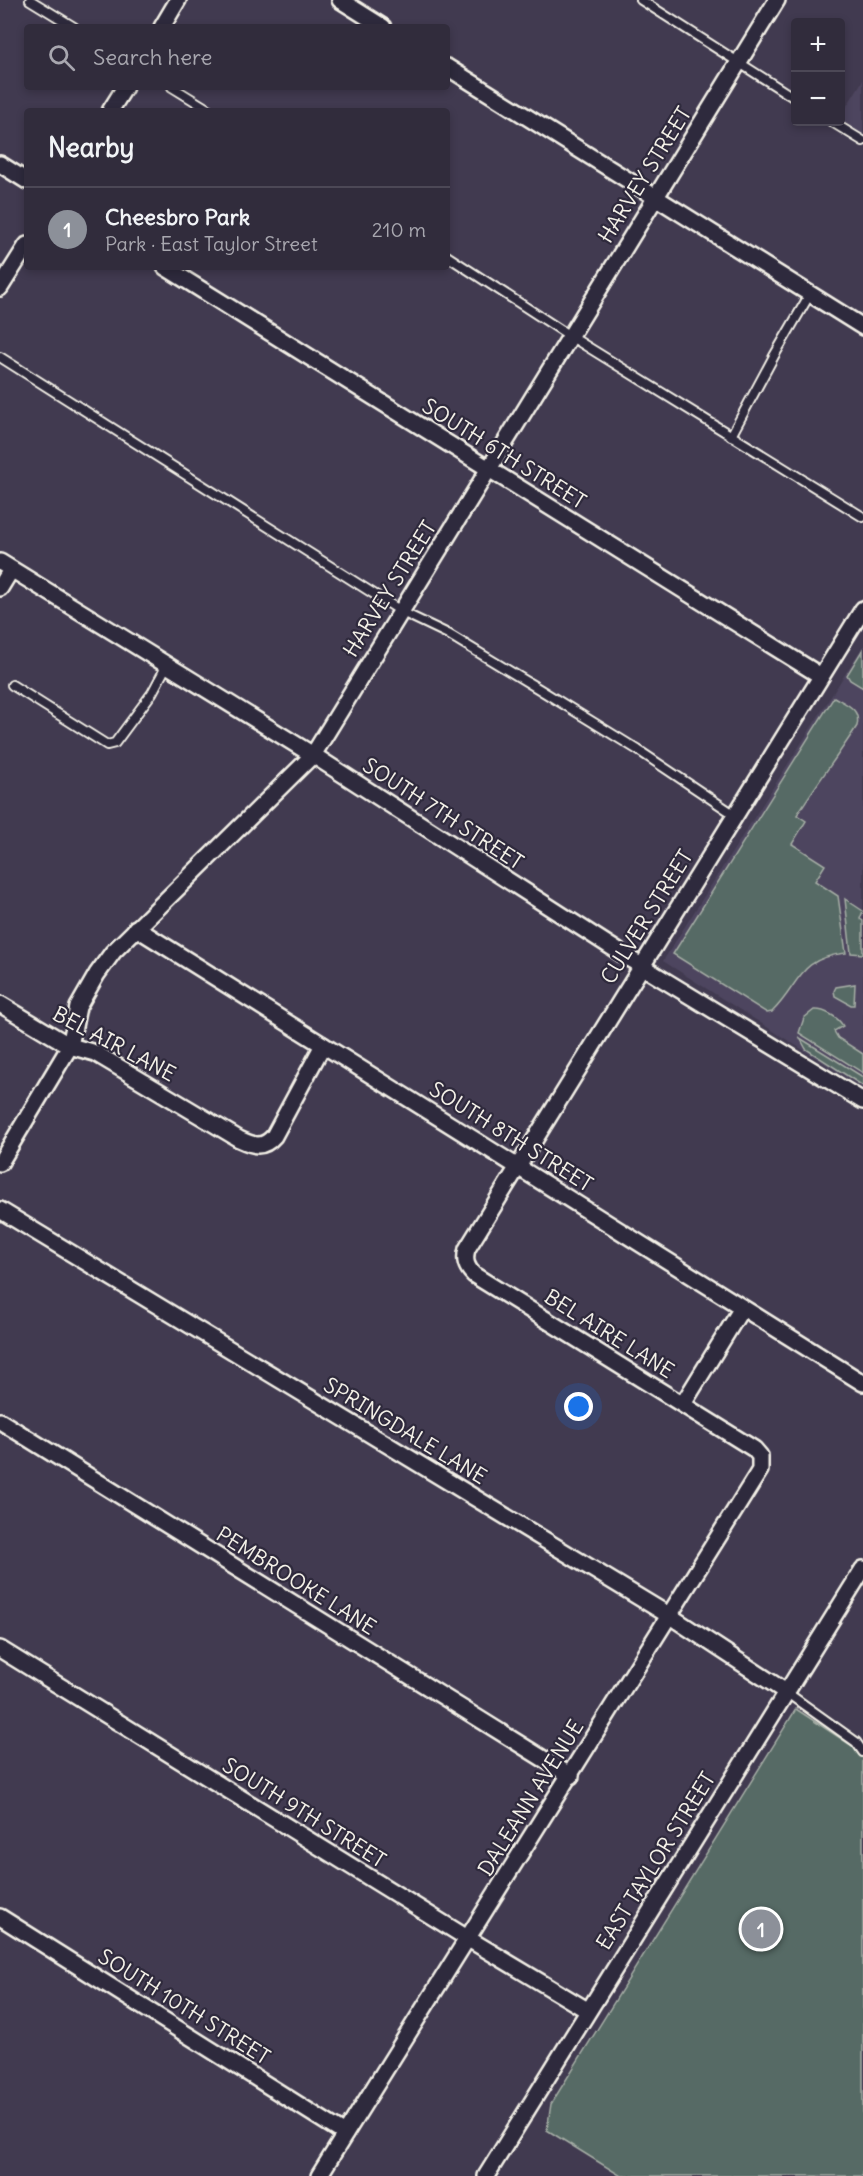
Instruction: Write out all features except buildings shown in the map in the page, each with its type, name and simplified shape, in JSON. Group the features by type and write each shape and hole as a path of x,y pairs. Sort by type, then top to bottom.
{"street":[{"path":"164,24 178,0"},
{"path":"340,0 378,24"},
{"name":"HARVEY STREET","path":"0,1163 70,1046 78,1007 85,992 113,952 313,754 777,0"},
{"path":"450,69 863,327"},
{"path":"112,108 123,90"},
{"path":"0,164 24,179"},
{"path":"0,288 24,250"},
{"name":"SOUTH 6TH STREET","path":"170,270 822,676"},
{"path":"0,588 6,566"},
{"name":"SOUTH 7TH STREET","path":"6,566 313,754 640,966 863,1101"},
{"name":"CULVER STREET","path":"467,1249 863,609"},
{"name":"SOUTH 8TH STREET","path":"136,928 863,1383"},
{"name":"BEL AIR LANE","path":"0,1004 70,1046 95,1053 239,1139 259,1146 264,1145 274,1136 323,1045"},
{"name":"SPRINGDALE LANE","path":"0,1210 670,1616 786,1692"},
{"name":"BEL AIRE LANE","path":"467,1249 465,1262 474,1275 747,1444"},
{"path":"682,1404 742,1308"},
{"name":"PEMBROOKE LANE","path":"0,1421 571,1776"},
{"name":"DALEANN AVENUE","path":"321,2176 467,1938 757,1478 761,1463 760,1456 747,1444"},
{"name":"EAST TAYLOR STREET","path":"486,2176 863,1569"},
{"name":"SOUTH 9TH STREET","path":"0,1649 467,1938 588,2010"},
{"name":"SOUTH 10TH STREET","path":"0,1917 345,2134"}],"lane":[{"path":"30,0 69,24"},
{"path":"641,0 791,96"},
{"path":"177,90 206,108"},
{"path":"839,126 863,141"},
{"path":"450,258 570,336 863,517"},
{"path":"731,436 810,294"},
{"path":"0,357 401,611 448,634 608,732 735,815"},
{"path":"12,685 107,745 115,742 152,693 167,665"},
{"path":"786,1692 859,1740 863,1752"}],"shaded area":[{"path":"863,80 863,135 845,124 845,109"},
{"path":"863,646 863,1088 663,961"}],"green space":[{"path":"863,649 863,688 850,680 847,675"},
{"path":"834,697 855,711 857,726 797,815 806,821 792,844 825,865 815,881 838,896 846,953 830,956 808,967 781,1002 772,1012 767,1013 673,954"},
{"path":"845,899 863,911 860,919 863,921 863,954 851,953"},
{"path":"855,984 854,1005 835,996 836,987"},
{"path":"814,1010 826,1012 841,1023 843,1026 834,1031 838,1038 863,1054 863,1073 799,1033 804,1018"},
{"path":"800,1038 863,1077 863,1086 806,1049"},
{"path":"796,1709 863,1753 863,2176 621,2176 547,2130 551,2104"}],"place":[{"name":"Cheesbro Park","path":"761,1929"}]}
